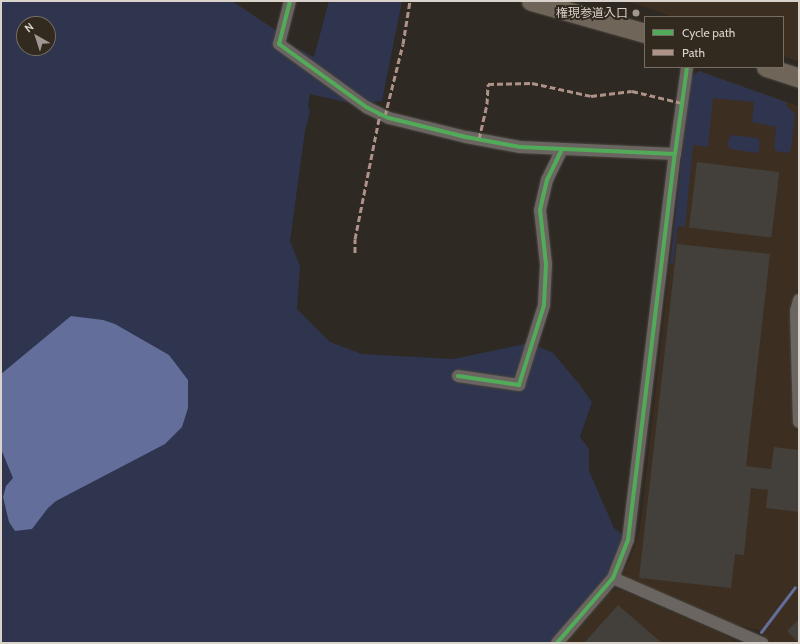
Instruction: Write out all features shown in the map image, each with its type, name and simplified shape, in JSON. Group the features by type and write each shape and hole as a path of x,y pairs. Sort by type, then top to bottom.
{"main road":[{"path":"531,1 567,7 644,33"},
{"path":"769,68 799,78"}],"street":[{"path":"290,1 279,44 366,108 389,118 466,137 520,147 675,154"},
{"path":"557,643 614,578 628,540 687,68"},
{"path":"458,376 519,385 544,306 546,264 540,210 547,180 562,149"},
{"path":"799,300 796,311 799,422"},
{"path":"614,578 762,643"}],"shaded area":[{"path":"1,1 232,1 277,31 275,36 314,57 329,1 402,1 382,101 354,104 310,94 308,106 310,111 305,131 290,241 300,266 297,309 330,342 362,354 453,359 530,343 553,353 579,384 592,402 580,437 589,449 589,471 614,528 623,535 619,545 624,563 553,643 1,643"},
{"path":"628,1 799,1 799,62 784,56 784,16 670,16"},
{"path":"699,71 799,106 799,286 792,310 795,427 799,433 799,643 774,643 765,639 763,633 759,630 731,624 626,578 624,571 632,555 640,530 691,77"},
{"path":"699,71 786,102 786,105 795,114 791,150 788,153 776,151 774,149 776,127 752,122 754,102 713,98 708,147 693,145 685,227 678,226 673,264 670,264 691,77"},
{"path":"732,135 757,138 760,142 759,151 756,153 731,149 728,146 729,139"},
{"path":"71,316 103,320 115,324 169,355 188,380 188,408 182,427 165,444 56,501 48,508 32,529 15,531 9,522 3,497 6,486 13,478 1,449 1,374"},
{"path":"619,589 725,635 737,643 563,643 606,593"}],"building":[{"path":"697,162 779,172 771,238 689,228"},
{"path":"677,244 770,254 746,466 771,469 774,447 799,450 799,512 766,508 768,490 751,488 744,555 735,554 731,588 639,578"},
{"path":"618,605 662,643 584,643"},
{"path":"799,619 799,643 787,631"}],"waterway":[{"path":"761,632 795,587"}],"marked path":[{"path":"385,116 403,44 410,1"},
{"path":"479,139 487,104 488,84 532,83 591,96 632,91 682,103"},
{"path":"355,253 355,239 380,114"}],"cycle path":[{"path":"290,1 279,44 366,107 389,118 466,137 520,147 675,154"},
{"path":"557,643 613,578 628,540 687,68"},
{"path":"458,376 519,385 544,305 546,264 540,210 547,180 562,149"}],"place":[{"name":"権現参道入口","path":"636,13"}]}
